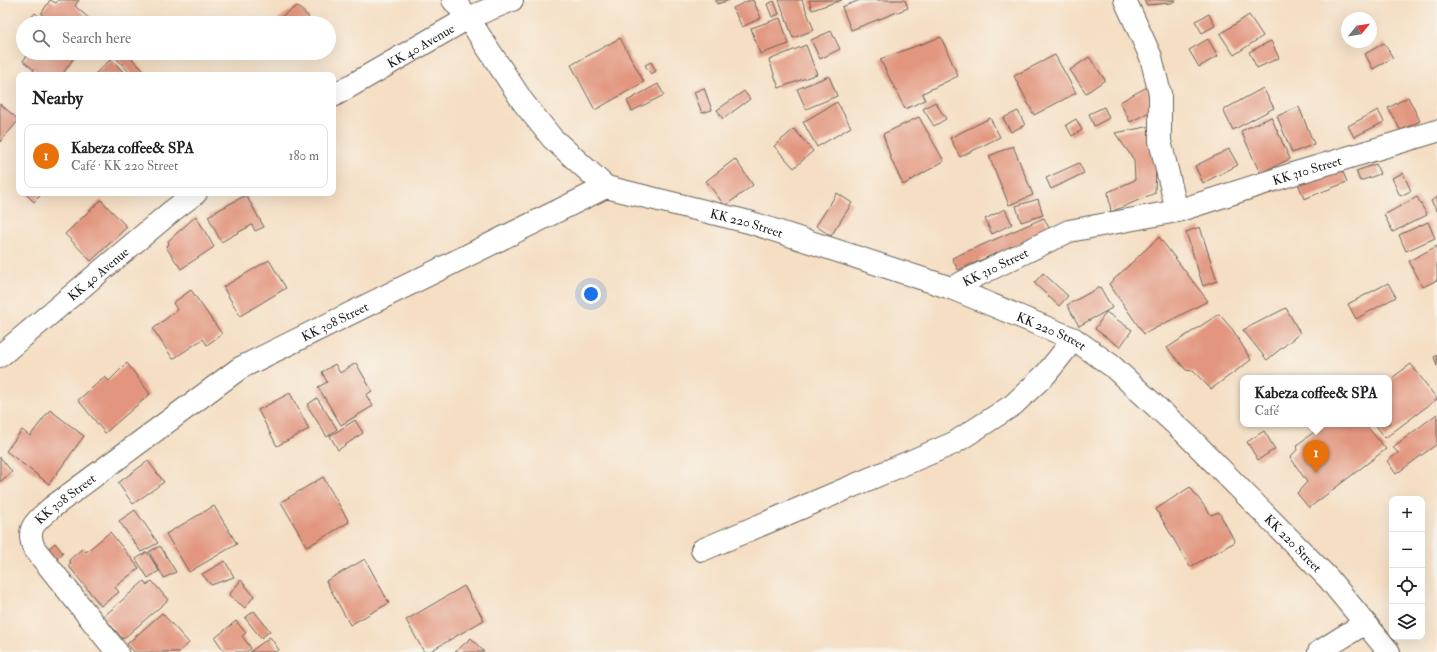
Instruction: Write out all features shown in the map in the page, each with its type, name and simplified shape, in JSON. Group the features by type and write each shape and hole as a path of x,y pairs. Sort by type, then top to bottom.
{"street":[{"path":"453,0 468,18 523,102 552,138 606,187"},
{"name":"KK 40 Avenue","path":"336,94 468,18 512,0"},
{"path":"1125,0 1151,57 1160,94 1160,141 1177,211"},
{"name":"KK 310 Street","path":"951,288 1069,231 1177,211 1296,173 1437,131"},
{"name":"KK 220 Street","path":"606,187 749,222 951,288 1074,339 1112,366 1187,435 1328,578 1389,652"},
{"name":"KK 308 Street","path":"117,652 34,548 30,538 33,525 51,508 240,368 606,187"},
{"name":"KK 40 Avenue","path":"0,356 172,211 192,196"},
{"path":"702,550 954,443 1013,405 1046,374 1074,339"},
{"path":"1319,652 1365,623"}],"building":[{"path":"50,0 56,3 58,0 79,0 75,6 86,16 43,16 41,14"},
{"path":"716,0 730,0 717,4"},
{"path":"753,0 761,18 742,27 733,8"},
{"path":"779,0 802,0 814,30 793,38"},
{"path":"809,0 842,0 812,10"},
{"path":"860,0 905,0 908,8 851,30 842,7"},
{"path":"1144,0 1176,0 1171,3 1147,5"},
{"path":"774,1 779,14 772,17 767,4"},
{"path":"297,6 308,16 282,16"},
{"path":"1209,14 1215,26 1202,33 1195,21"},
{"path":"1249,15 1263,36 1234,55 1220,34"},
{"path":"780,18 789,44 760,54 751,28"},
{"path":"831,31 840,49 820,59 811,40"},
{"path":"941,37 958,76 923,93 925,100 905,109 880,59"},
{"path":"620,38 644,82 595,110 571,65"},
{"path":"1208,39 1218,56 1199,67 1189,50"},
{"path":"1271,41 1279,58 1257,68 1249,52"},
{"path":"1384,43 1393,58 1373,69 1365,54"},
{"path":"806,45 817,74 779,88 769,60"},
{"path":"1055,55 1076,93 1034,115 1014,76"},
{"path":"1089,57 1105,80 1086,93 1070,70"},
{"path":"72,60 64,72 33,72 34,70 23,61"},
{"path":"110,60 112,60 123,72 97,72"},
{"path":"118,60 133,60 145,72 129,72"},
{"path":"651,62 656,71 651,74 645,65"},
{"path":"829,76 837,96 806,109 797,89"},
{"path":"658,84 664,95 632,111 627,101"},
{"path":"1147,87 1158,108 1130,122 1120,102"},
{"path":"704,88 712,110 702,113 694,92"},
{"path":"1263,88 1274,108 1233,130 1223,110"},
{"path":"744,91 750,99 723,119 717,110"},
{"path":"1408,97 1420,121 1401,131 1388,108"},
{"path":"837,102 851,127 817,147 803,122"},
{"path":"935,102 946,119 934,126 923,109"},
{"path":"0,104 16,117 16,123 0,142"},
{"path":"1104,107 1109,118 1094,126 1089,114"},
{"path":"1299,107 1314,144 1292,153 1277,116"},
{"path":"1378,110 1384,122 1354,137 1348,126"},
{"path":"1018,111 1025,125 1011,132 1003,118"},
{"path":"919,117 944,161 903,185 891,159 883,134"},
{"path":"1271,117 1290,159 1260,173 1241,131"},
{"path":"990,118 1000,137 960,157 950,138"},
{"path":"1076,119 1082,130 1072,136 1066,125"},
{"path":"1157,125 1155,193 1111,212 1108,192 1135,180 1134,160 1115,133"},
{"path":"794,129 813,151 794,168 774,146"},
{"path":"1013,146 1033,195 1009,205 989,156"},
{"path":"1229,149 1238,165 1203,183 1195,166"},
{"path":"735,159 753,185 725,206 706,181"},
{"path":"1079,163 1084,173 1051,189 1046,178"},
{"path":"1376,164 1380,174 1360,181 1356,171"},
{"path":"1341,167 1347,182 1304,199 1298,183"},
{"path":"1403,173 1411,191 1400,196 1392,178"},
{"path":"837,193 852,203 831,236 816,226"},
{"path":"28,196 40,196 34,202"},
{"path":"247,196 264,227 255,231 252,225 221,242 208,216"},
{"path":"1417,197 1427,215 1393,232 1384,215"},
{"path":"1437,197 1437,211 1431,201"},
{"path":"1038,199 1043,215 1021,222 1016,206"},
{"path":"101,200 127,227 91,261 65,234"},
{"path":"1005,209 1012,224 992,234 985,219"},
{"path":"196,216 214,247 181,269 166,247 169,244 168,241"},
{"path":"1044,218 1050,230 958,270 952,258"},
{"path":"1428,222 1435,238 1406,251 1399,235"},
{"path":"1200,227 1217,281 1203,286 1186,232"},
{"path":"1159,237 1208,301 1144,334 1109,284"},
{"path":"1437,246 1437,280 1423,287 1409,261"},
{"path":"269,260 286,288 240,316 223,287"},
{"path":"1043,273 1068,296 1059,306 1034,283"},
{"path":"1388,283 1396,297 1356,319 1348,304"},
{"path":"1100,287 1112,308 1079,326 1067,305"},
{"path":"191,290 222,334 207,345 203,339 173,359 153,329 177,310 173,303"},
{"path":"1286,308 1300,333 1267,360 1243,330"},
{"path":"1106,312 1132,330 1120,347 1095,329"},
{"path":"1219,314 1233,330 1251,360 1211,389 1193,371 1186,370 1167,348"},
{"path":"1437,355 1437,366 1434,357"},
{"path":"127,363 150,394 105,433 78,400 105,377 109,381"},
{"path":"356,363 372,391 366,395 373,406 341,425 318,387 327,382 322,372 335,364 340,373"},
{"path":"1411,364 1437,399 1385,438 1377,427 1392,427 1392,378"},
{"path":"290,393 309,429 277,446 258,410"},
{"path":"317,398 337,429 327,437 307,405"},
{"path":"50,410 84,436 49,484 6,451 22,430 30,436"},
{"path":"1437,414 1437,444 1396,474 1387,461 1398,453 1393,447"},
{"path":"355,420 363,433 338,450 330,436"},
{"path":"1321,427 1368,427 1386,449 1309,508 1297,493 1307,482 1290,457 1297,450 1298,444"},
{"path":"1264,431 1275,449 1258,460 1247,442"},
{"path":"0,457 12,472 0,482"},
{"path":"148,461 164,482 133,504 118,483"},
{"path":"323,477 349,522 307,547 281,502"},
{"path":"1190,487 1211,515 1219,512 1235,542 1190,567 1156,509"},
{"path":"214,506 237,544 189,572 166,534"},
{"path":"135,510 158,543 141,552 119,521"},
{"path":"110,532 139,568 115,587 119,592 101,606 68,565 71,563 69,560 83,548 86,552"},
{"path":"55,543 63,553 54,561 46,551"},
{"path":"160,546 176,572 164,578 149,552"},
{"path":"147,552 159,571 148,578 136,559"},
{"path":"365,559 389,603 350,625 326,581"},
{"path":"225,561 234,577 211,585 202,574"},
{"path":"241,580 254,596 245,608 229,595"},
{"path":"144,581 147,585 152,581 168,600 123,639 103,617"},
{"path":"464,586 484,620 429,652 424,652 406,620"},
{"path":"254,611 270,631 261,638 245,618"},
{"path":"162,613 189,643 179,652 134,652 127,644"},
{"path":"236,621 246,633 242,636 251,648 247,652 225,652 215,638"},
{"path":"270,637 279,650 277,652 250,652"},
{"path":"471,638 484,652 455,652"}],"place":[{"name":"Kabeza coffee& SPA","path":"1316,473"}]}
